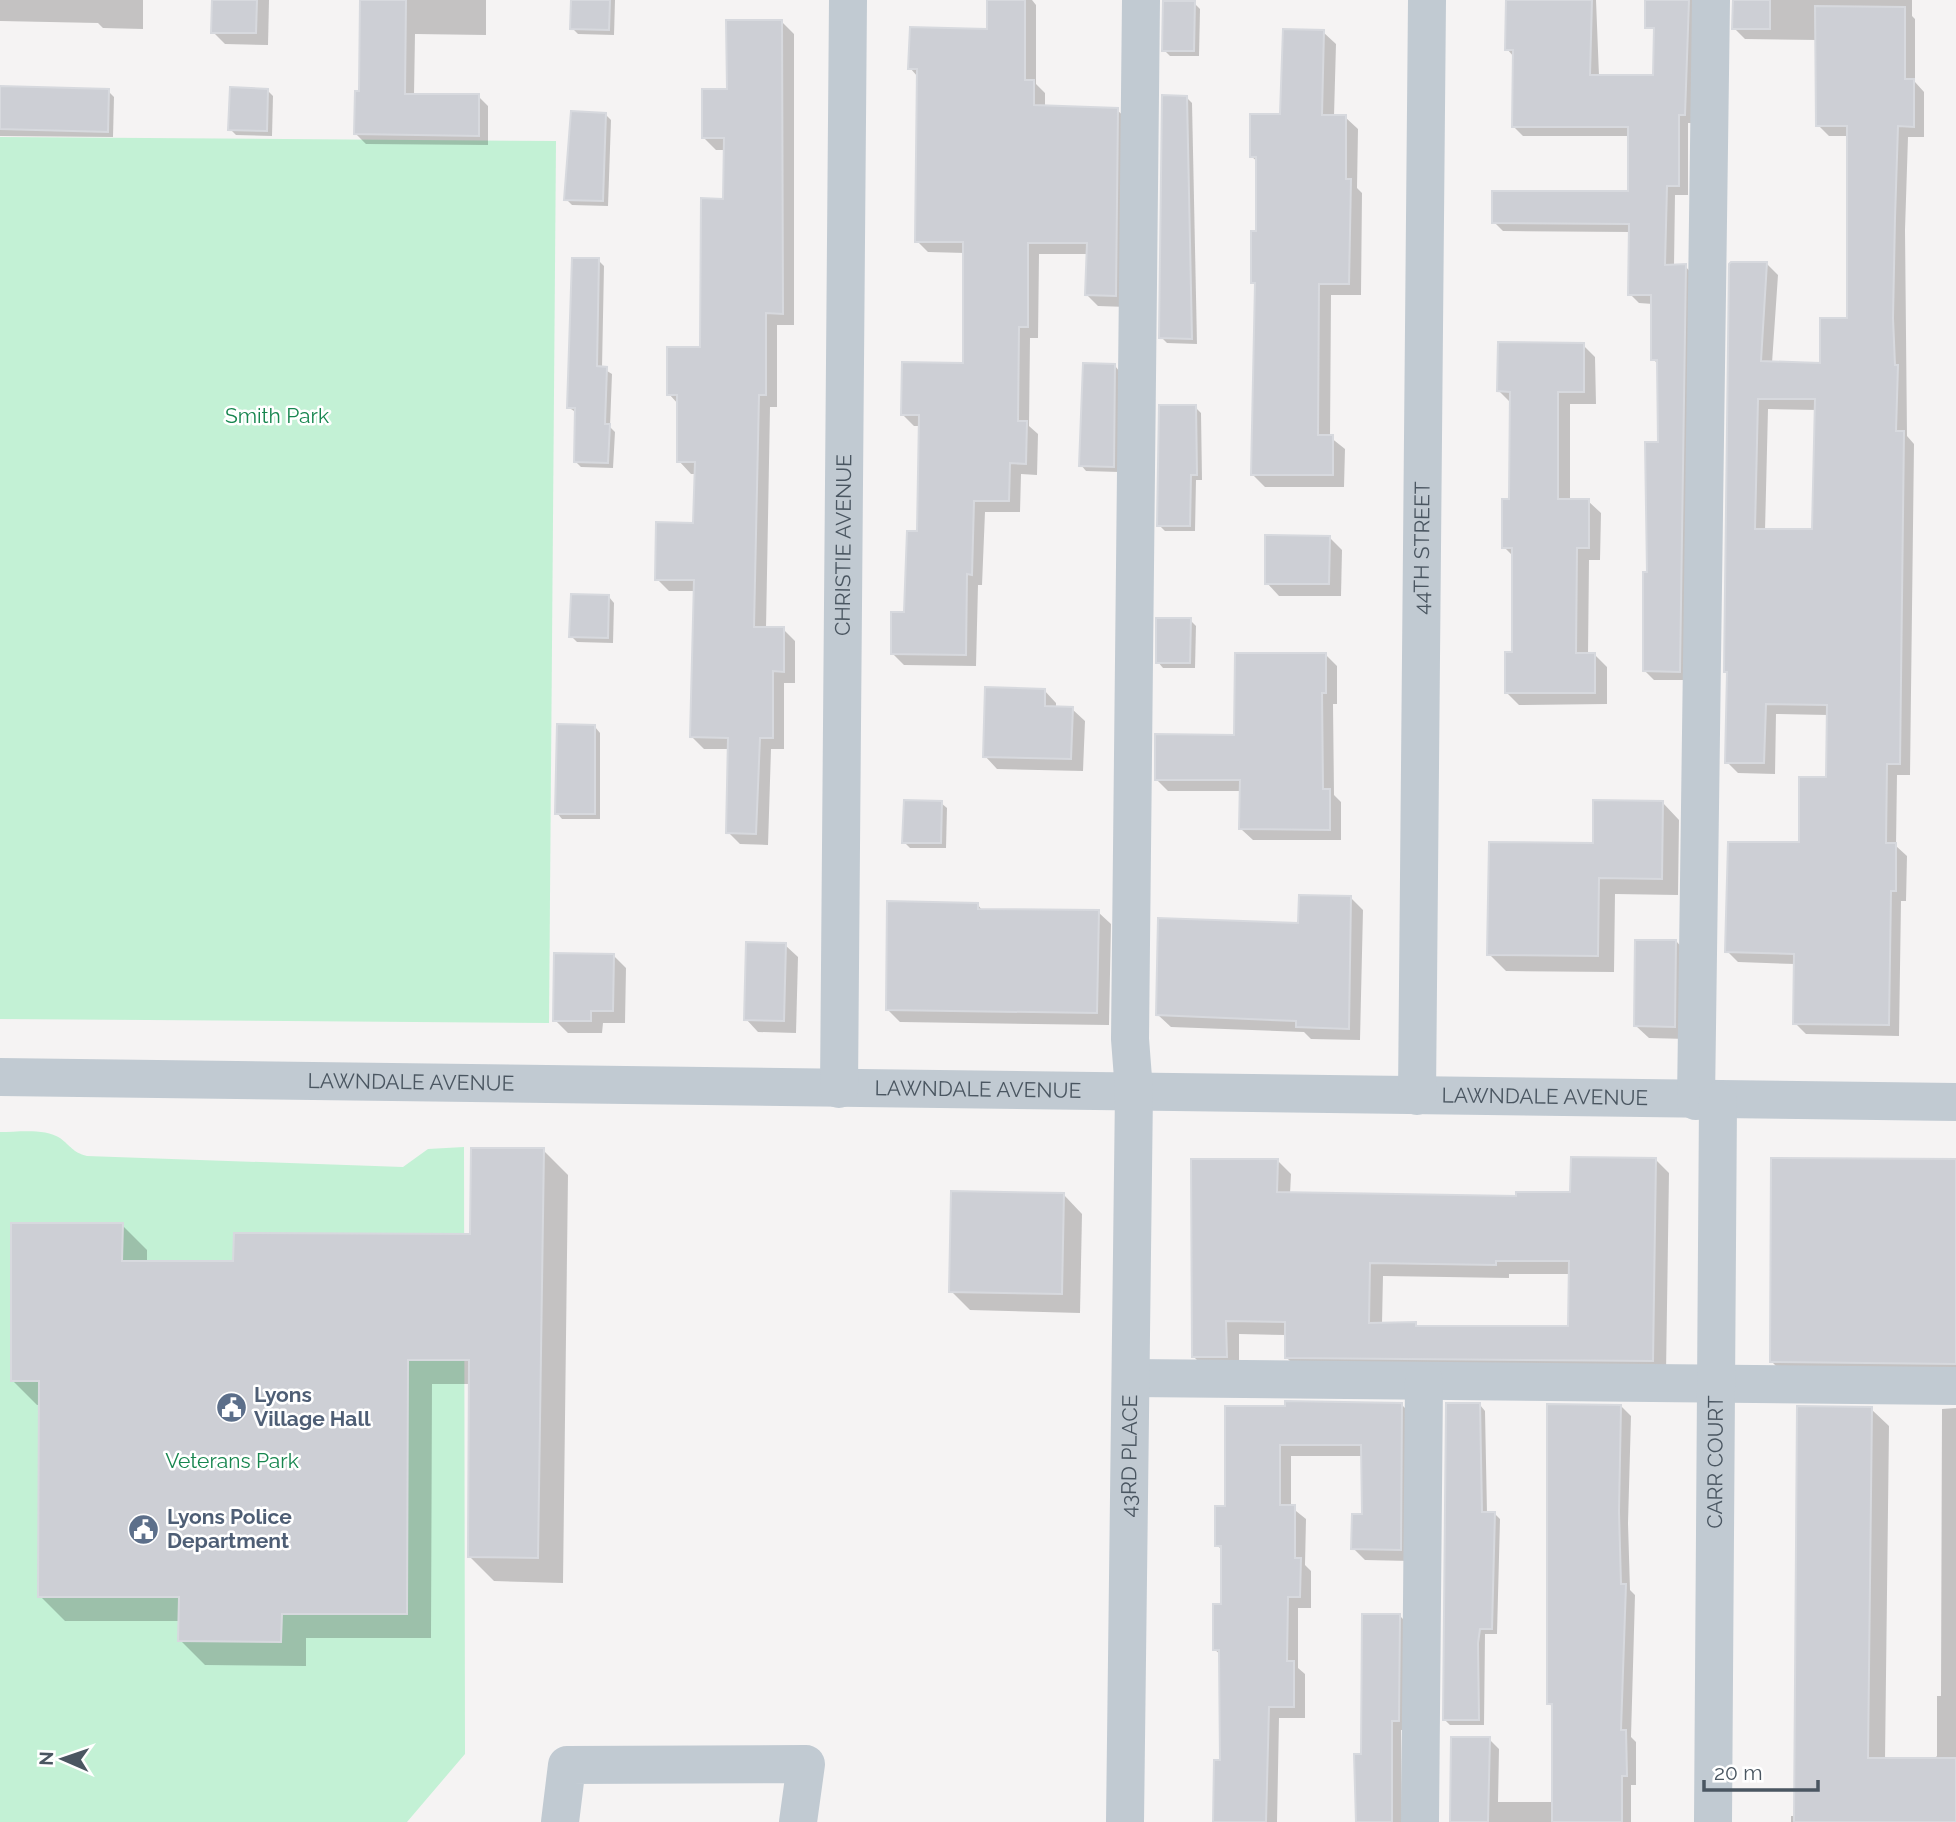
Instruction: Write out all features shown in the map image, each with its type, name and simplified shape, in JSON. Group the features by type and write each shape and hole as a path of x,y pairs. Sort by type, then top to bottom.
{"street":[{"name":"CHRISTIE AVENUE","path":"839,1089 848,0"},
{"name":"43RD PLACE","path":"1125,1822 1134,1091 1130,1039 1141,0"},
{"name":"44TH STREET","path":"1417,1096 1427,0"},
{"name":"CARR COURT","path":"1711,0 1707,1101 1716,1384 1713,1822"},
{"name":"LAWNDALE AVENUE","path":"0,1077 1707,1101 1956,1102"},
{"path":"1130,1378 1956,1386"},
{"path":"1420,1822 1424,1381"},
{"path":"560,1822 566,1765 806,1764 798,1822"}],"green space":[{"name":"Smith Park","path":"0,137 556,141 549,1023 0,1019"},
{"name":"Veterans Park","path":"0,1132 47,1133 60,1138 75,1151 87,1156 403,1167 428,1149 464,1147 465,1754 407,1822 0,1822"}],"building":[{"path":"212,0 257,0 256,33 211,33"},
{"path":"360,0 406,0 405,94 479,94 479,136 354,134 355,91 359,91"},
{"path":"571,0 610,0 609,30 570,29"},
{"path":"987,0 1025,0 1025,80 1034,80 1034,105 1118,108 1116,296 1085,295 1087,243 1028,243 1028,327 1019,327 1018,421 1027,421 1026,464 1010,463 1009,501 974,501 972,575 967,574 966,655 891,654 891,612 904,612 907,531 917,531 919,415 901,415 902,362 963,363 963,242 915,242 917,69 908,69 910,27 987,29"},
{"path":"1506,0 1592,0 1590,75 1653,75 1654,28 1645,28 1645,0 1689,0 1685,115 1679,115 1679,186 1667,186 1665,265 1686,264 1680,672 1643,671 1643,572 1647,572 1645,442 1658,442 1657,360 1651,360 1651,295 1628,295 1629,224 1492,223 1492,191 1628,191 1628,127 1512,127 1513,50 1505,50"},
{"path":"1733,0 1770,0 1770,29 1732,29"},
{"path":"1163,1 1195,1 1194,51 1162,51"},
{"path":"1815,6 1905,7 1905,79 1914,79 1914,127 1898,126 1895,218 1893,318 1895,365 1898,365 1896,431 1904,431 1900,764 1887,764 1886,843 1896,843 1896,891 1891,891 1889,1025 1793,1024 1794,954 1725,952 1728,842 1799,842 1799,777 1826,777 1827,705 1766,704 1764,763 1725,763 1729,264 1767,262 1761,361 1820,363 1820,318 1847,318 1847,126 1816,126","holes":["1758,399 1815,399 1812,529 1755,529"]},
{"path":"726,20 782,20 783,314 766,313 766,395 759,395 754,627 784,627 784,672 773,671 773,738 760,738 756,834 726,833 728,738 690,737 694,580 655,580 656,522 693,523 695,462 677,462 677,395 667,395 667,347 700,347 701,198 723,199 724,138 702,138 702,89 727,89"},
{"path":"1283,29 1324,30 1322,115 1346,115 1346,179 1351,179 1349,284 1319,284 1318,435 1333,435 1333,475 1251,475 1255,283 1251,283 1251,231 1256,231 1256,157 1250,157 1250,114 1280,114"},
{"path":"0,86 109,89 108,132 0,129"},
{"path":"230,87 268,89 267,131 228,130"},
{"path":"1162,95 1187,96 1192,339 1159,338"},
{"path":"571,111 606,113 603,201 564,200"},
{"path":"572,258 599,258 597,366 607,367 605,424 610,424 608,463 574,462 575,408 567,408"},
{"path":"1498,342 1584,343 1584,392 1558,392 1558,499 1589,499 1589,548 1577,548 1576,653 1595,653 1595,693 1505,693 1505,652 1512,652 1512,548 1502,548 1502,499 1509,499 1510,392 1497,391"},
{"path":"1083,363 1115,364 1114,467 1079,466"},
{"path":"1159,405 1196,405 1197,475 1191,475 1190,526 1157,526"},
{"path":"1265,535 1330,536 1329,584 1265,584"},
{"path":"571,594 609,595 608,638 569,637"},
{"path":"1156,618 1191,618 1190,663 1156,663"},
{"path":"1235,653 1326,653 1326,693 1322,693 1323,789 1330,789 1330,830 1239,829 1240,780 1155,780 1155,734 1234,735"},
{"path":"985,687 1045,689 1045,706 1073,707 1071,759 983,757"},
{"path":"557,724 595,725 595,814 555,814"},
{"path":"904,800 942,801 941,843 902,843"},
{"path":"1593,800 1663,801 1662,879 1599,878 1598,956 1487,955 1489,842 1593,843"},
{"path":"1299,895 1351,896 1349,1029 1296,1027 1296,1021 1156,1015 1158,918 1298,923"},
{"path":"887,901 978,903 978,909 1099,910 1097,1013 886,1010"},
{"path":"1635,940 1676,940 1675,1027 1634,1026"},
{"path":"746,942 786,943 784,1021 744,1020"},
{"path":"554,953 614,954 613,1011 591,1011 591,1021 553,1021"},
{"name":"Lyons Village Hall","path":"471,1148 544,1148 538,1558 468,1557 469,1360 408,1360 407,1614 282,1614 281,1642 178,1641 179,1597 38,1597 39,1381 11,1381 11,1223 123,1223 122,1261 233,1261 234,1233 470,1234"},
{"path":"1571,1157 1656,1158 1653,1361 1285,1358 1285,1322 1226,1321 1227,1357 1192,1357 1191,1159 1278,1159 1277,1192 1516,1196 1516,1192 1570,1192","holes":["1496,1261 1569,1261 1568,1326 1416,1326 1416,1322 1369,1323 1370,1263 1496,1265"]},
{"path":"1771,1158 1956,1159 1956,1364 1770,1362"},
{"path":"951,1191 1064,1193 1062,1294 949,1292"},
{"path":"1285,1401 1402,1403 1401,1550 1351,1549 1352,1514 1362,1514 1361,1445 1280,1445 1280,1505 1295,1505 1295,1558 1301,1558 1300,1597 1288,1597 1287,1661 1294,1661 1294,1707 1269,1707 1266,1822 1213,1822 1214,1760 1220,1760 1219,1650 1213,1650 1213,1604 1221,1604 1221,1546 1215,1546 1215,1506 1225,1506 1225,1406 1285,1406"},
{"path":"1446,1403 1480,1403 1482,1512 1495,1512 1492,1629 1480,1629 1478,1643 1479,1720 1443,1720"},
{"path":"1547,1404 1621,1405 1621,1584 1626,1584 1621,1730 1626,1730 1627,1776 1622,1776 1622,1822 1552,1822 1552,1704 1547,1704"},
{"path":"1797,1406 1872,1407 1868,1758 1956,1758 1956,1822 1794,1822"},
{"path":"1362,1614 1400,1614 1399,1721 1392,1721 1392,1822 1356,1822 1354,1754 1361,1754"},
{"path":"1451,1737 1490,1737 1488,1822 1450,1822"}],"place":[{"name":"Lyons Village Hall","path":"231,1407"},
{"name":"Lyons Police Department","path":"144,1529"}]}
